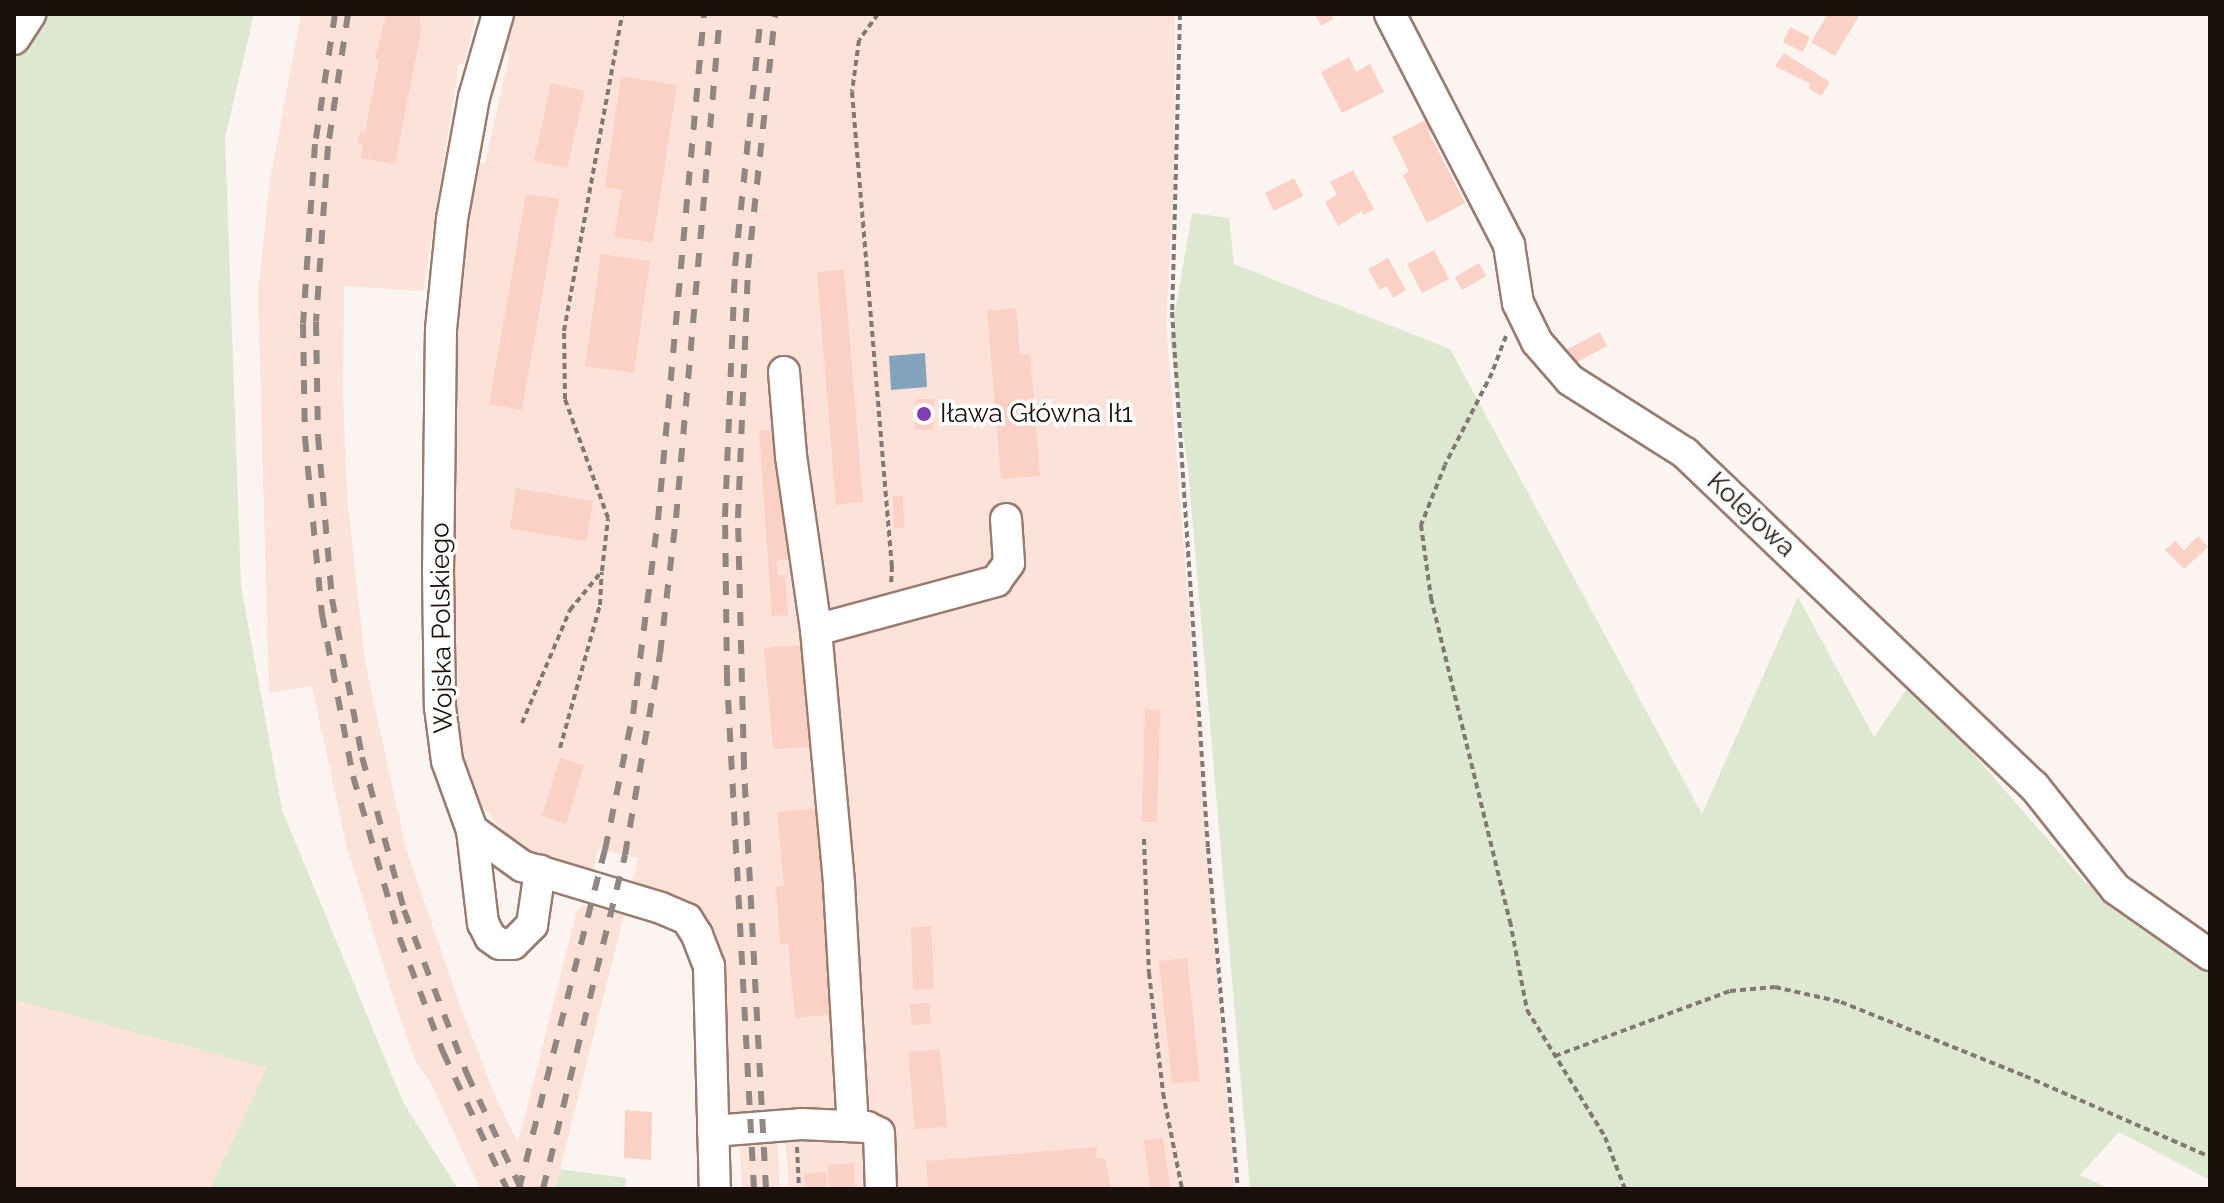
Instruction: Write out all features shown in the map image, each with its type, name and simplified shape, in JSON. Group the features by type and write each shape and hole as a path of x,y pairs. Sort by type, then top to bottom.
{"street":[{"path":"14,39 30,14"},
{"name":"Wojska Polskiego","path":"498,14 474,97 452,219 441,329 440,707 447,761 472,830 483,923 490,937 500,944 513,944 532,925 540,871"},
{"name":"Kolejowa","path":"1390,14 1509,245 1518,303 1537,342 1570,380 1685,453 2034,786 2116,889 2210,955"},
{"path":"784,372 791,456 816,630 839,885 853,1126"},
{"path":"816,630 996,581 1009,563 1006,519"},
{"path":"472,830 522,866 687,919 709,966 715,1189"},
{"path":"713,1131 796,1125 853,1126 879,1133 881,1189"}],"path":[{"path":"560,748 600,605 608,518 565,399 564,331 622,14"},
{"path":"878,14 859,40 852,92 892,566 889,610"},
{"path":"1180,14 1172,312 1208,848 1238,1189"},
{"path":"1518,303 1492,373 1445,465 1421,525 1431,598 1510,921 1527,1010 1605,1137 1625,1189"},
{"path":"522,723 570,610 602,571"},
{"path":"1144,839 1149,973 1163,1093 1182,1189"},
{"path":"1555,1056 1730,991 1775,987 1841,1002 2025,1076 2210,1157"},
{"path":"796,1125 799,1189"}],"shaded area":[{"path":"301,14 476,14 464,64 459,64 423,291 344,286 343,394 347,496 365,662 406,848 460,1006 499,1105 518,1143 577,910 584,905 624,915 555,1189 480,1189 430,1081 415,1060 396,1006 347,848 312,686 269,693 258,292 270,180"},
{"path":"511,14 1175,14 1174,181 1166,323 1235,1189 789,1189 783,1111 723,1115 716,970 679,900 665,892 632,885 638,858 598,849 592,875 529,850 508,836 481,805 462,764 454,716 450,421 456,293 475,162 485,163 510,53 500,50"},
{"path":"14,1000 268,1068 210,1189 14,1189"},
{"path":"777,1136 780,1189 742,1189 739,1138"}],"green space":[{"path":"14,14 254,14 225,138 241,586 282,810 403,1102 458,1189 210,1189 267,1068 14,1000"},
{"path":"1192,213 1229,218 1234,264 1450,349 1702,814 1798,597 1874,737 1911,683 2084,881 2210,975 2210,1180 2119,1132 2080,1175 2110,1189 1250,1189 1188,469 1170,341"},
{"path":"560,1169 626,1178 625,1189 555,1189"}],"water":[{"path":"925,353 927,387 891,390 889,356"}],"building":[{"path":"386,14 421,14 419,25 422,26 395,164 361,158 363,145 357,144 360,132 365,133 379,60 375,59"},
{"path":"1315,14 1331,14 1333,19 1321,26"},
{"path":"1828,14 1860,14 1835,56 1811,42"},
{"path":"1790,27 1810,37 1803,52 1783,42"},
{"path":"1784,53 1830,82 1821,96 1808,88 1811,84 1775,66"},
{"path":"1349,57 1356,72 1370,64 1384,92 1342,113 1321,72"},
{"path":"621,76 677,85 653,242 614,237 622,190 605,187"},
{"path":"551,83 585,91 567,168 534,161"},
{"path":"1431,117 1436,127 1428,131 1465,203 1427,223 1403,175 1409,172 1392,137"},
{"path":"1353,170 1374,209 1363,215 1362,211 1338,226 1325,202 1337,195 1330,182"},
{"path":"1294,178 1303,196 1274,211 1265,193"},
{"path":"526,194 559,199 522,410 489,404"},
{"path":"1434,250 1449,279 1422,293 1407,264"},
{"path":"601,254 650,261 634,373 585,366"},
{"path":"1388,258 1406,290 1393,298 1387,286 1380,290 1368,269"},
{"path":"1479,263 1486,276 1462,290 1455,277"},
{"path":"844,270 863,502 836,505 817,272"},
{"path":"1016,308 1020,355 1030,354 1040,476 1001,479 987,311"},
{"path":"1600,332 1607,346 1574,364 1566,350"},
{"name":"Iława Główna Ił1","path":"916,399 934,399 933,430 915,429"},
{"path":"779,429 789,559 776,561 778,575 785,575 788,615 772,616 759,431"},
{"path":"516,488 593,501 586,541 510,529"},
{"path":"893,496 903,496 904,528 894,528"},
{"path":"2198,536 2208,547 2184,569 2165,550 2175,541 2184,550"},
{"path":"801,645 810,747 773,749 764,648"},
{"path":"1145,709 1160,710 1157,822 1142,822"},
{"path":"560,758 584,765 566,824 542,816"},
{"path":"820,808 837,1014 795,1018 788,943 780,944 776,887 784,886 777,812"},
{"path":"931,926 934,989 913,990 911,927"},
{"path":"1187,958 1200,1081 1172,1084 1159,961"},
{"path":"929,1003 931,1023 912,1025 910,1004"},
{"path":"940,1049 947,1127 915,1129 908,1052"},
{"path":"625,1110 652,1112 651,1160 624,1158"},
{"path":"1163,1138 1170,1189 1150,1189 1144,1140"},
{"path":"1097,1147 1096,1158 1105,1158 1111,1189 928,1189 926,1161"},
{"path":"854,1163 855,1189 829,1189 828,1165"},
{"path":"826,1172 827,1189 805,1189 804,1174"}],"railway":[{"path":"335,14 315,144 303,324 305,438 322,614 353,776 400,939 443,1052 507,1189"},
{"path":"348,14 328,146 316,322 318,436 332,599 362,757 404,910 467,1074 521,1189"},
{"path":"519,1189 605,850 633,714 658,520 704,14"},
{"path":"543,1189 625,855 660,654 676,518 720,14"},
{"path":"754,1189 727,679 725,517 735,266 761,14"},
{"path":"766,1189 744,766 738,518 748,268 775,14"}],"place":[{"name":"Iława Główna Ił1","path":"924,414"}]}
